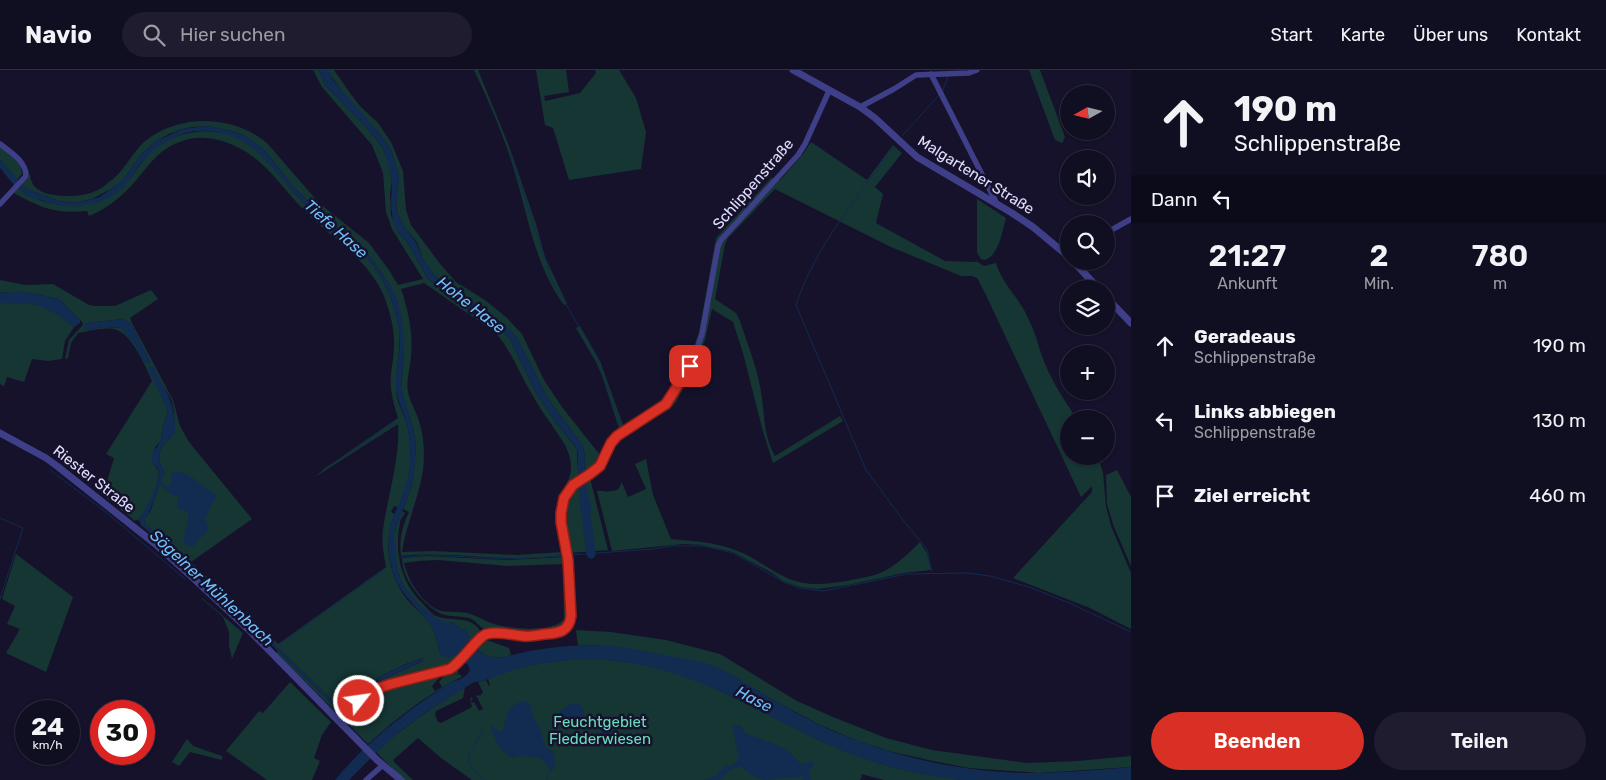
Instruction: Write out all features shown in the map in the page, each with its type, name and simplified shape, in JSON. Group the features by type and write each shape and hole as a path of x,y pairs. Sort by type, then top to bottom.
{"street":[{"name":"Malgartener Straße","path":"793,70 860,107 917,156 996,202 1033,227 1060,249"},
{"path":"860,107 894,90 914,73 969,73 977,70"},
{"path":"931,74 996,202"},
{"name":"Schlippenstraße","path":"333,716 379,688 445,671 456,665 488,633 525,636 561,632 567,628 571,616 568,560 561,522 562,505 570,488 600,466 614,439 622,432 666,404 685,375 695,356 702,334 718,246 721,240 798,154 805,144 830,91"},
{"path":"0,144 24,166 26,176 0,204"},
{"path":"1115,228 1131,219"},
{"name":"Malgartener Straße","path":"1082,270 1091,280"},
{"path":"1115,307 1131,324"},
{"name":"Riester Straße","path":"0,433 52,462 154,543 250,631 377,760 401,780"},
{"path":"366,780 383,765"}],"green space":[{"path":"313,70 319,70 325,85 365,126 384,151 392,181 390,193 391,215 398,232 407,242 428,279 482,315 510,339 536,393 577,449 580,478 571,483 560,505 565,555 521,558 441,555 401,556 400,544 409,512 403,509 411,488 416,447 414,432 401,389 404,351 391,287 363,247 330,222 293,186 264,150 244,135 208,126 182,129 169,134 155,142 141,155 122,181 92,199 75,203 59,201 25,188 21,184 29,177 28,169 35,187 40,191 63,196 87,194 106,185 144,142 158,133 173,126 189,122 206,121 222,123 238,127 267,143 319,203 369,243 398,285 423,279 392,229 386,212 383,173 372,145 322,87","holes":["424,283 496,333 502,340 528,388 565,445 569,455 571,472 558,503 556,515 563,552 517,555 433,551 402,552 421,480 424,451 421,427 408,392 411,331 401,289"]},
{"path":"326,70 334,70 360,106 378,123 391,142 403,171 406,210 411,225 456,282 485,300 506,317 522,334 544,380 562,407 600,455 614,432 619,428 596,362 576,328 580,326 600,361 623,425 659,402 674,385 692,352 699,332 716,238 771,178 780,180 811,142 867,180 893,145 902,153 875,187 883,194 876,223 945,261 976,261 984,266 996,263 1002,277 1024,309 1043,359 1060,392 1060,400 1065,400 1071,410 1060,410 1060,452 977,278 961,276 891,247 775,189 728,238 725,244 715,299 736,313 740,321 752,356 761,392 768,441 775,456 840,416 843,421 773,463 733,322 712,309 705,340 676,402 670,409 633,431 625,429 596,467 584,475 585,457 583,446 548,399 513,333 435,276 423,260 417,242 405,228 397,213 399,176 391,150 380,134 349,100"},
{"path":"474,70 478,70 509,146 536,224 545,257 567,304 564,305 554,290 540,259 507,149 492,109"},
{"path":"536,70 566,70 569,92 544,96 545,101 580,93 596,73 595,70 619,70 636,98 646,132 641,169 569,180 553,128 545,125"},
{"path":"1029,70 1040,70 1060,124 1060,140 1064,140 1062,143 1055,140"},
{"path":"206,131 233,136 246,142 263,155 305,204 367,257 380,275 390,296 397,318 400,338 396,392 408,430 410,462 407,486 398,507 394,506 391,512 395,514 389,535 389,558 400,589 432,627 441,656 453,656 456,654 460,658 450,665 435,667 432,672 380,686 337,711 276,653 278,651 333,705 338,707 373,684 423,661 423,658 384,675 362,687 343,702 336,704 222,593 145,524 144,519 150,512 164,472 159,461 160,451 175,432 172,401 148,367 168,410 161,441 155,447 154,464 159,472 155,492 138,521 136,519 135,521 103,495 114,458 106,454 152,381 138,352 128,338 117,330 108,328 78,333 71,343 68,358 65,359 69,340 83,323 59,299 25,292 0,292 0,280 26,285 53,284 89,305 115,306 151,290 158,299 130,318 132,323 173,400 180,426 189,442 252,519 191,562 278,644 386,567 382,534 397,451 398,424 315,477 398,418 391,384 394,341 390,315 377,282 358,259 313,219 260,162 243,150 217,140 196,138 170,146 156,157 117,199 107,207 89,216 87,211 65,212 48,209 12,192 17,187 36,198 56,204 80,205 97,202 111,196 125,185 147,156 159,145 178,136","holes":["123,319 131,324 150,363 122,328 104,327 87,330 87,323"]},
{"path":"0,146 20,164 22,174 17,180 0,160"},
{"path":"977,199 1006,218 997,248 985,260 981,259 977,253"},
{"path":"0,303 38,305 54,312 74,327 65,341 62,359 48,361 32,359 24,382 7,377 4,386 0,384"},
{"path":"646,459 653,495 671,539 703,542 727,547 748,556 785,577 802,583 838,582 881,573 901,560 920,542 927,553 931,570 817,589 800,587 783,581 733,552 702,545 684,544 612,551 597,491 617,490 622,483 628,497 646,489 635,464"},
{"path":"1066,465 1101,465 1106,506 1111,526 1131,573 1131,629 1090,608 1013,578 1092,492 1092,486 1081,497"},
{"path":"1117,470 1131,497 1131,566 1114,527 1107,504 1106,475"},
{"path":"590,478 608,550 569,553 563,514 564,506 573,490"},
{"path":"402,511 405,513 400,522 398,534 399,556 404,577 409,587 415,596 434,615 471,622 476,626 480,631 477,640 472,645 468,640 466,630 450,622 441,622 433,617 417,603 404,587 397,570 394,545 394,533"},
{"path":"16,554 73,597 46,672 6,653 20,629 7,624 15,606 2,599"},
{"path":"427,556 506,560 565,557 569,612 565,625 551,632 526,634 500,633 482,628 469,618 448,616 440,613 424,601 413,588 405,573 402,558","holes":["438,560 508,566 563,564 564,619 551,626 531,629 494,624 466,613 436,609 420,595 408,576 404,563"]},
{"path":"202,598 243,633 232,659 229,646 229,632 223,617"},
{"path":"576,630 611,632 666,640 720,654 797,701 886,738 932,750 1028,763 1131,756 1131,767 1039,773 969,768 889,751 858,741 820,725 723,671 594,645 578,646"},
{"path":"484,639 509,648 511,655 496,658 484,654 475,647"},
{"name":"Feuchtgebiet Fledderwiesen","path":"596,658 647,665 678,674 703,683 819,740 852,754 884,765 962,780 884,780 861,774 860,780 472,780 441,758 418,738 393,760 413,780 404,780 376,752 419,717 465,687 463,698 436,711 435,715 438,722 441,723 472,707 470,699 472,697 472,703 474,702 479,711 483,709 475,696 481,695 483,692 478,682 486,680 489,686 488,679 526,666"},
{"path":"455,669 459,672 457,674 460,674 462,677 421,701 368,744 343,719 344,714 380,690 443,673 432,686 435,691 442,687 439,682 446,674 450,673 452,675 456,673"},
{"path":"290,682 331,722 322,735 314,758 320,761 312,780 267,780 226,751 259,711 263,713"},
{"path":"187,739 193,746 222,756 222,760 190,752 179,766 172,762"}],"water":[{"path":"319,70 326,70 331,74 332,79 380,134 391,150 399,176 397,213 405,228 416,242 423,260 435,276 494,316 513,333 548,399 583,446 585,457 584,475 591,506 588,518 582,517 580,508 579,488 581,482 578,472 578,452 575,446 536,393 510,339 482,315 428,279 407,242 393,223 391,204 392,181 384,151 365,126 325,85"},
{"path":"208,126 244,135 264,150 293,186 309,202 330,222 363,247 391,287 397,299 402,320 404,351 401,389 414,432 416,447 411,488 394,533 397,570 404,587 417,603 441,622 450,622 466,630 470,637 468,641 478,650 490,657 499,658 556,647 600,645 693,660 711,665 730,674 793,711 830,730 902,755 971,769 1018,773 1131,767 1131,780 961,780 919,773 891,767 851,754 725,694 674,673 615,661 568,660 536,665 474,682 404,728 349,780 335,780 375,738 405,714 453,681 463,678 470,670 468,665 456,654 450,658 441,656 431,626 400,587 392,570 388,545 389,530 406,483 409,470 410,440 396,388 400,345 399,331 391,297 386,286 366,257 301,200 261,155 239,139 225,134 208,131 189,132 163,143 148,155 124,187 105,199 84,206 63,206 28,196 15,186 0,168 0,160 25,188 34,192 59,201 75,203 85,201 100,197 122,181 141,155 155,142 182,129"},
{"path":"20,291 59,299 80,320 80,323 74,327 58,315 33,304 0,303 0,292 11,293"},
{"path":"123,319 131,324 149,360 149,364 144,362 134,343 122,328 84,329 87,323"},
{"path":"151,366 172,405 175,422 175,432 160,451 159,461 164,472 161,482 168,487 171,484 171,475 174,471 181,472 215,494 215,499 205,517 208,527 207,532 194,546 188,546 184,539 188,511 178,509 179,495 172,495 160,484 148,515 144,519 145,524 222,593 336,704 343,702 362,687 392,671 423,658 424,660 373,684 342,706 333,705 221,595 141,525 139,520 152,496 159,477 158,469 152,462 152,454 161,441 168,410 149,371 148,367"},
{"path":"522,701 530,704 545,746 554,753 555,768 551,771 544,761 536,757 518,756 513,758 508,755 501,749 495,737 491,727 493,726 499,732 503,730 506,716 512,707"},
{"path":"576,703 582,706 584,714 576,726 568,726 559,714 566,706"},
{"path":"732,725 741,725 745,733 783,748 800,764 813,762 813,767 808,772 811,780 804,780 802,776 765,780 752,776 741,766 730,770 719,780 704,780 716,776 726,765 733,765 739,759"},
{"path":"611,731 611,733 606,735 606,738 609,738 611,744 602,744 598,738 591,741 588,737 589,734"}],"waterway":[{"path":"942,92 948,77"},
{"path":"903,135 939,95"},
{"path":"894,147 852,203 826,242 814,263 796,305 866,470 927,549 932,572"},
{"path":"509,150 552,280 596,356 621,426"},
{"path":"333,464 396,422"},
{"name":"Sögelner Mühlenbach","path":"50,470 107,513 185,579"},
{"name":"Hohe Hase","path":"585,507 591,554"},
{"path":"0,518 23,528 0,599"},
{"path":"570,555 673,546 705,546 733,553 784,582 799,588 823,591 907,574 967,573 990,576 1029,587 1067,602 1131,632"},
{"path":"393,558 427,555 508,559 564,556"},
{"name":"Sögelner Mühlenbach","path":"279,645 384,570"},
{"path":"483,729 471,750 469,761 476,773 485,780"},
{"path":"547,780 550,770"}],"route":[{"path":"359,701 379,688 450,669 484,635 493,633 525,636 557,633 567,628 571,616 568,560 561,522 564,498 573,485 600,466 611,443 617,436 666,404 690,366"}],"water label":[{"name":"Tiefe Hase","path":"336,229"},
{"name":"Hase","path":"754,699"}]}
